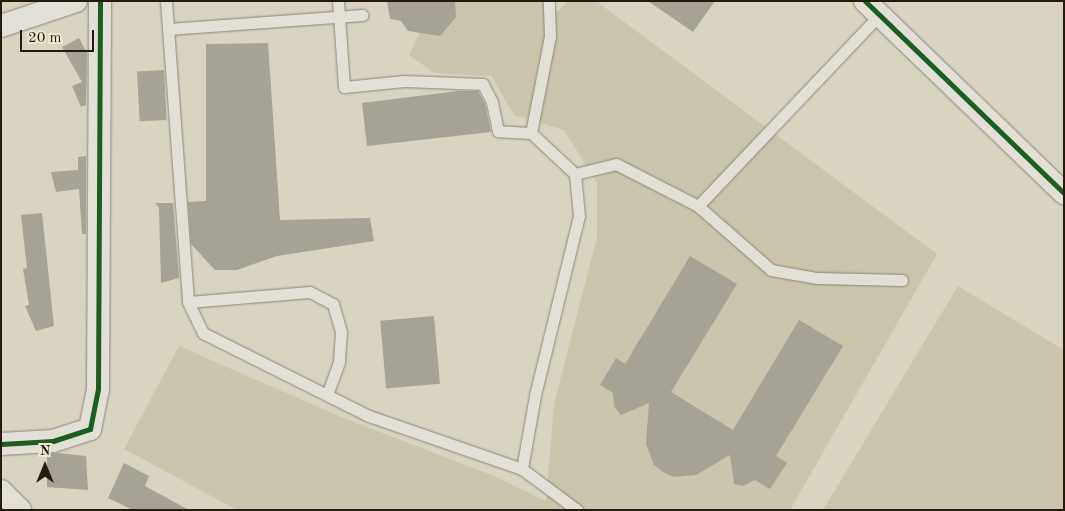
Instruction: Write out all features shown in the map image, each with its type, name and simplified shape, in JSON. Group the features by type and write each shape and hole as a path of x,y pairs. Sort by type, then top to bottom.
{"street":[{"path":"1,26 76,1"},
{"path":"1,444 53,441 90,429 99,379 100,1"},
{"path":"871,9 1064,194"},
{"path":"1,491 20,510"}],"lane":[{"path":"166,1 188,302 203,333 369,416 522,469 577,510"},
{"path":"338,1 344,87 404,81 483,84 492,102 498,132 531,133 575,174 579,216 535,396 522,469"},
{"path":"531,133 550,36 549,1"},
{"path":"698,206 871,9"},
{"path":"168,29 362,15"},
{"path":"575,174 616,164 698,206 771,270 817,278 902,280"},
{"path":"188,302 310,292 332,304 341,332 340,355 327,396"}],"shaded area":[{"path":"430,1 551,1 552,16 569,1 596,1 937,254 790,510 237,510 124,449 179,346 339,416 494,476 546,501 554,404 597,237 597,183 564,130 514,115 491,76 434,73 409,55 431,9"},
{"path":"958,286 1064,350 1064,510 823,510"}],"building":[{"path":"387,1 455,1 456,17 440,36 408,31 401,21 390,19"},
{"path":"648,1 715,1 693,32"},
{"path":"79,38 87,53 86,105 81,107 72,86 82,82 62,47"},
{"path":"268,43 280,220 370,218 374,241 277,256 237,270 215,270 191,244 188,202 206,201 206,44"},
{"path":"164,70 167,120 140,121 137,71"},
{"path":"458,91 478,91 485,104 491,132 367,146 362,103"},
{"path":"86,156 86,234 82,234 79,189 56,192 51,172 78,170 78,157"},
{"path":"155,203 173,203 179,278 161,283 159,208"},
{"path":"42,213 54,326 36,331 25,306 29,305 23,269 27,268 21,215"},
{"path":"690,256 737,284 671,392 733,430 799,320 843,346 776,456 787,463 770,489 755,480 743,486 734,484 730,455 696,475 673,477 663,472 654,465 646,444 649,403 621,415 614,407 613,393 600,385 616,358 625,364"},
{"path":"434,316 440,384 386,388 380,321"},
{"path":"58,453 86,456 88,490 47,487 47,454"},
{"path":"124,463 149,476 145,486 189,510 133,510 108,498"}],"cycle path":[{"path":"1,444 53,441 90,429 98,389 100,1"},
{"path":"865,1 1064,193"}]}
